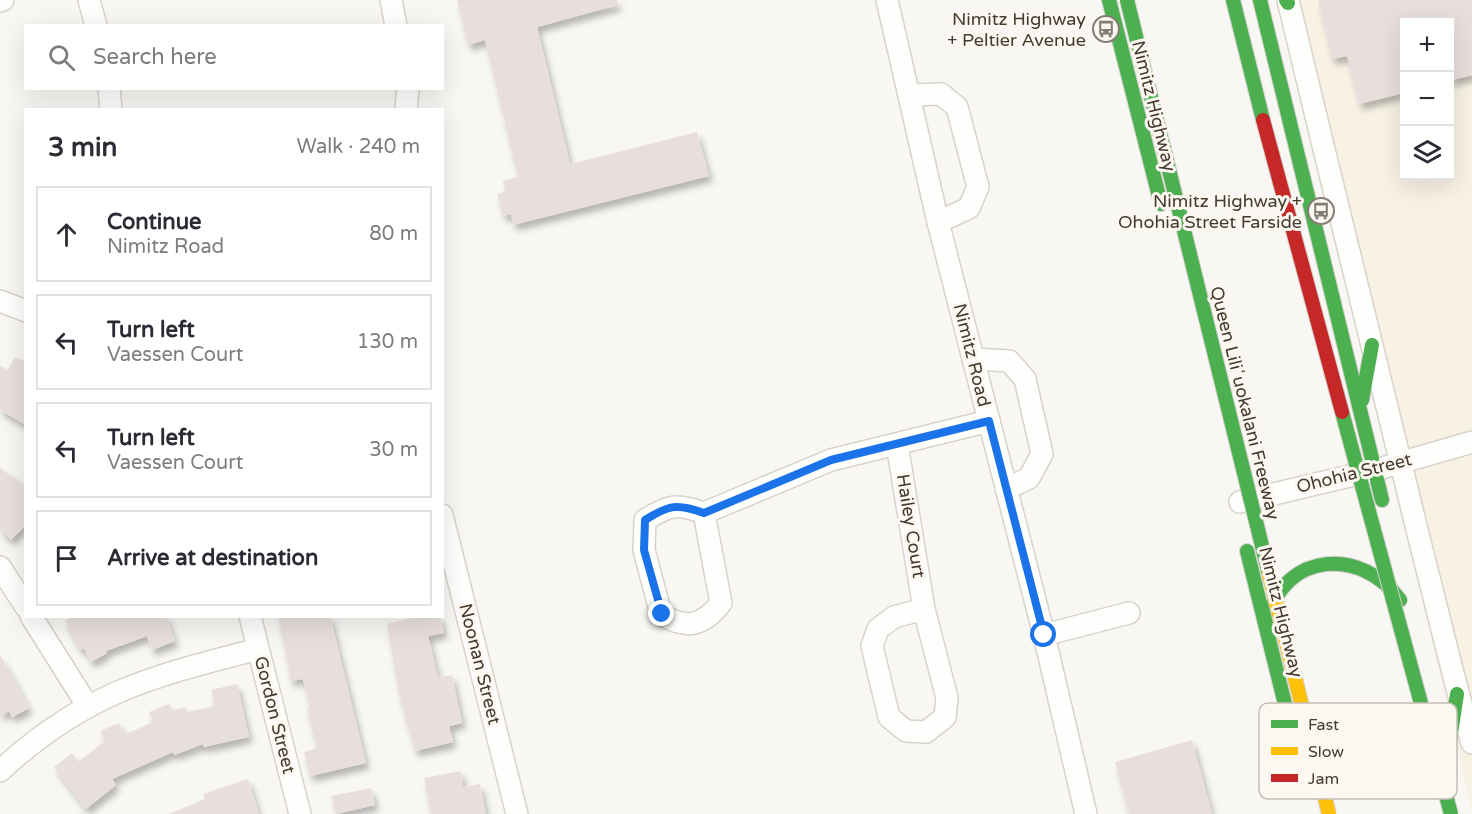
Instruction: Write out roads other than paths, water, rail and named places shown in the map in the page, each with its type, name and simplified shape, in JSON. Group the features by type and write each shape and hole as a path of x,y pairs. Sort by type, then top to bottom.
{"main road":[{"name":"Nimitz Highway","path":"1109,0 1166,223"},
{"name":"Queen Liliʻuokalani Freeway","path":"1127,0 1301,703"},
{"path":"1233,0 1406,703"},
{"path":"1260,0 1385,514"},
{"path":"1263,120 1421,703"},
{"path":"1360,410 1372,345"},
{"name":"Nimitz Highway","path":"1244,537 1285,703"},
{"path":"1391,537 1430,703"},
{"path":"1266,630 1269,607 1294,577 1322,564 1339,562 1359,567 1381,578 1399,598 1412,627"},
{"path":"1456,703 1457,694"},
{"name":"Queen Liliʻuokalani Freeway","path":"1325,799 1329,814"},
{"path":"1447,799 1451,814"},
{"path":"1454,799 1458,814"}],"street":[{"path":"89,0 95,24"},
{"path":"391,0 396,24"},
{"name":"Nimitz Road","path":"887,0 938,222 1044,635 1086,814"},
{"path":"1288,1 1400,462 1449,648 1457,694 1472,743"},
{"path":"109,90 111,108"},
{"path":"406,108 408,90"},
{"path":"909,94 940,94 957,107 978,187 969,208 938,222"},
{"path":"0,301 24,310"},
{"path":"973,358 1009,360 1025,379 1042,454 1029,478 1006,489"},
{"path":"704,513 721,603 699,623 677,624 662,614 644,550 645,520 664,508 683,505 704,513 831,460 989,421"},
{"name":"Ohohia Street","path":"1236,503 1375,470 1472,442"},
{"name":"Hailey Court","path":"897,444 924,609 947,698 945,717 926,732 906,731 889,717 872,646 878,628 894,617 924,609"},
{"name":"Noonan Street","path":"444,523 517,814"},
{"path":"0,567 24,604"},
{"path":"1044,635 1129,613"},
{"path":"33,618 87,705"},
{"name":"Gordon Street","path":"250,618 300,814"},
{"path":"0,771 53,727 87,705 153,677 258,648"}],"place":[{"name":"Nimitz Highway + Peltier Avenue","path":"1106,29"},
{"name":"Nimitz Highway + Ohohia Street Farside","path":"1321,211"}]}
